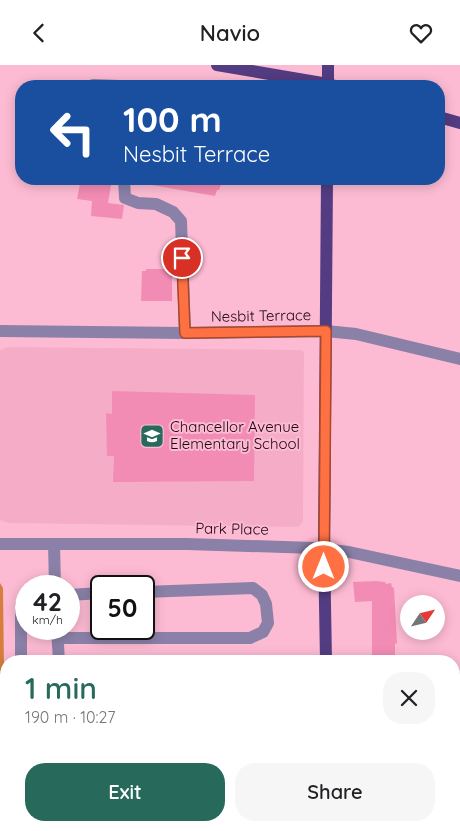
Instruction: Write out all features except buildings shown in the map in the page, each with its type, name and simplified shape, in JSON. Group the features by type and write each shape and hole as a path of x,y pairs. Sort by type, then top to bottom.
{"main road":[{"path":"217,65 298,80"},
{"path":"328,65 329,80"},
{"path":"445,119 460,123"},
{"path":"326,655 324,548 327,185"}],"street":[{"path":"124,185 125,199 138,203 156,204 173,212 181,221 185,333"},
{"name":"Nesbit Terrace","path":"0,331 185,333 326,331 356,335 460,359"},
{"name":"Park Place","path":"0,544 212,545 324,548 460,576"},
{"path":"54,544 55,575"},
{"path":"155,592 253,588 262,595 266,604 268,623 263,632 250,637 155,637"},
{"path":"21,640 21,655"},
{"path":"57,640 58,655"}],"shaded area":[{"name":"Chancellor Avenue Elementary School","path":"9,347 302,350 304,352 303,522 298,527 9,523 0,520 0,350"},
{"path":"0,583 3,588 4,655 0,655"}],"place":[{"name":"Chancellor Avenue Elementary School","path":"152,436"}],"route":[{"path":"182,258 185,333 326,331 324,567"}]}
